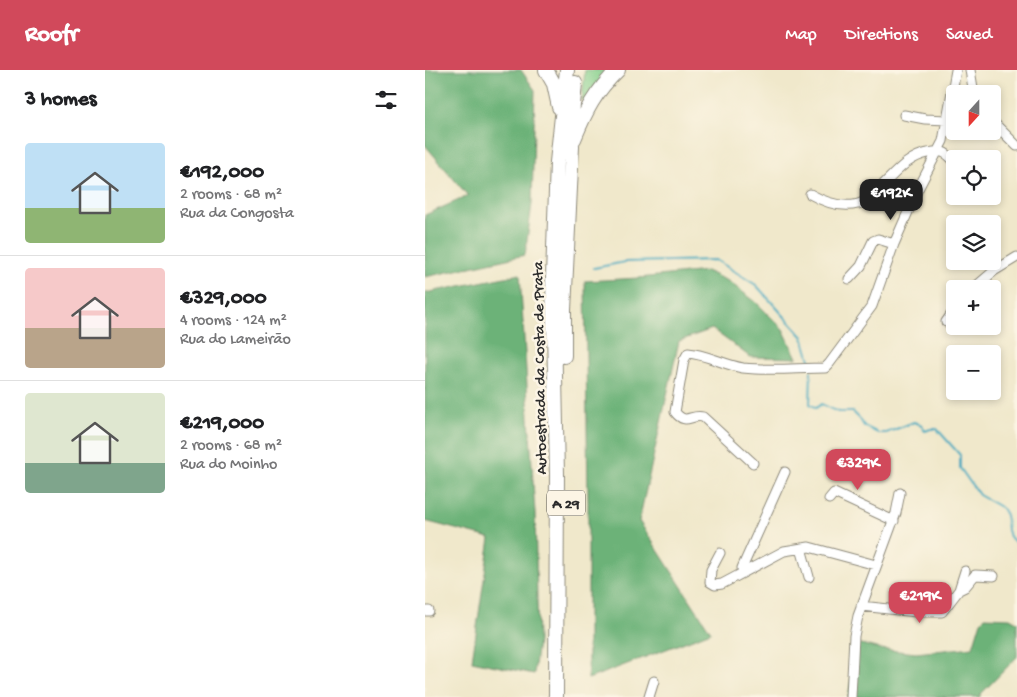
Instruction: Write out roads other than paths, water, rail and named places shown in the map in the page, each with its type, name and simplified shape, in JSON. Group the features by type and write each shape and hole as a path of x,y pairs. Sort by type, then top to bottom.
{"highway":[{"name":"A 29","path":"546,70 554,84 561,122"},
{"name":"Autoestrada da Costa de Prata","path":"556,697 557,474 553,277 557,162 567,70"},
{"name":"Autoestrada da Costa de Prata","path":"565,697 564,310 571,126 576,70"},
{"name":"A 29","path":"571,147 587,110 597,93 618,70"}],"street":[{"path":"955,85 957,70"},
{"path":"970,70 973,85"},
{"path":"904,115 925,119 946,120"},
{"path":"753,463 703,417 699,416 685,420 679,418 675,412 684,360 687,353 719,363 744,368 825,368 872,306 894,244 917,189 939,151 946,125"},
{"path":"1001,130 1017,146"},
{"path":"810,194 824,202 858,204 866,200 907,161 918,155 939,151 946,153"},
{"path":"849,279 861,266 873,241 878,239 894,244"},
{"path":"984,280 1017,257"},
{"path":"743,573 742,568 785,472"},
{"path":"851,697 858,616 894,521 901,492"},
{"path":"829,499 834,493 894,521"},
{"path":"720,553 711,570 710,582 715,586 723,584 784,551 801,548 809,547 876,565"},
{"path":"801,548 809,577"},
{"path":"959,590 965,571"},
{"path":"861,606 916,612 942,612 959,590 975,575 994,576"},
{"path":"649,697 654,681"}],"waterway":[{"path":"594,268 625,262 716,260 756,285 803,337 811,363"},
{"path":"811,371 810,404 816,408 821,404 838,412 853,412 864,426 878,433 886,433 914,422 922,425 925,431 937,429 960,455 960,468 979,495 1002,508 1006,515 1007,531 1017,544"}]}
